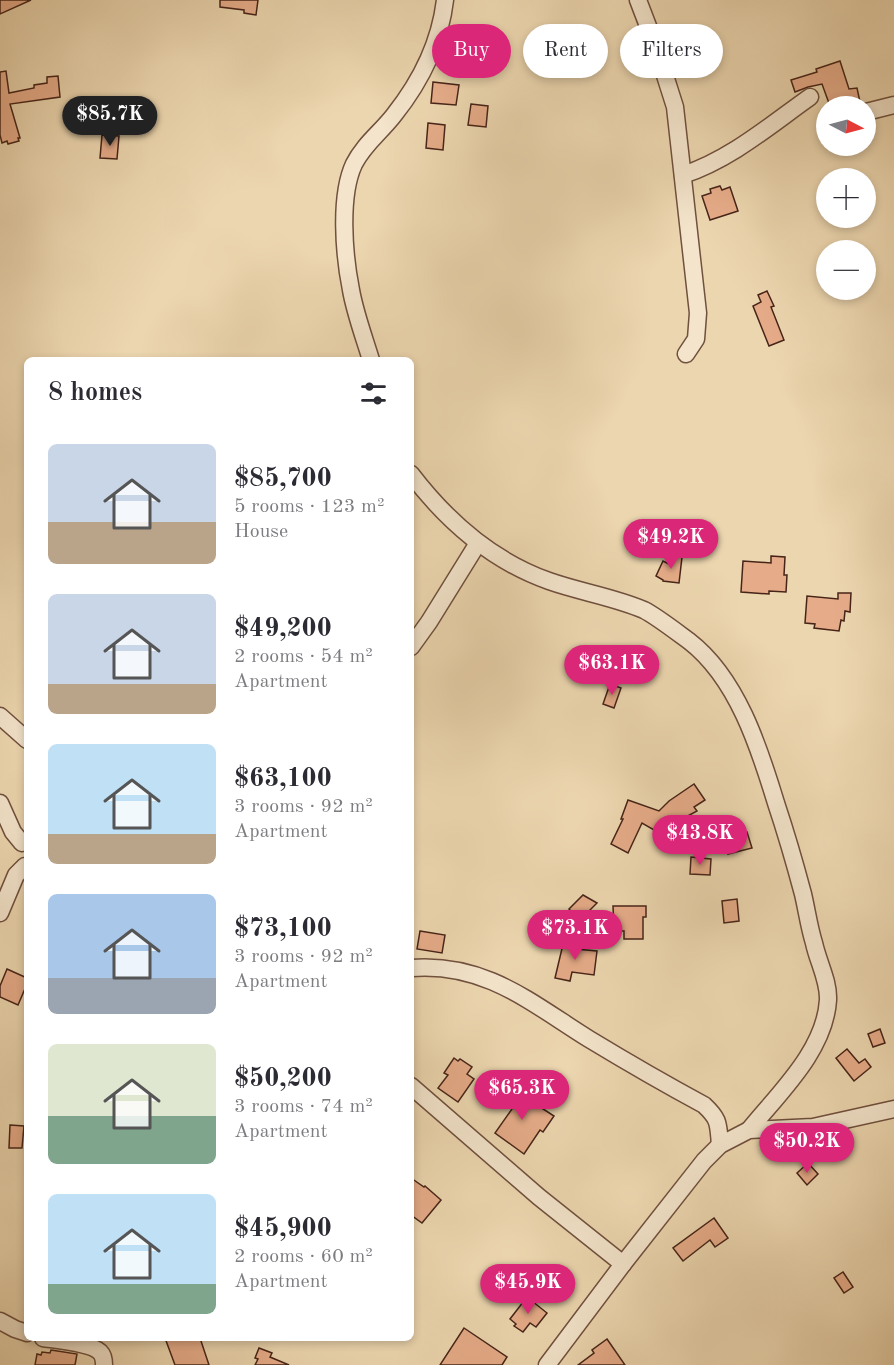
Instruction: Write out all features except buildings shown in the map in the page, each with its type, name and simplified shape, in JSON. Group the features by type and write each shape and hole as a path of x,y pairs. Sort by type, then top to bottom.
{"street":[{"path":"370,357 351,291 345,238 345,196 353,165 364,146 394,116 419,81 432,55 443,18 445,0"},
{"path":"638,0 675,107 698,313 696,339 686,354"},
{"path":"683,175 716,162 810,97"},
{"path":"876,110 894,105"},
{"path":"414,477 450,519 478,543 513,565 547,581 646,611 691,643 718,670 740,706 764,765 786,834 828,1000 823,1024 815,1043 788,1086 766,1108 749,1130"},
{"path":"414,643 478,543"},
{"path":"0,716 24,737"},
{"path":"0,803 13,832 24,838 20,853 24,862"},
{"path":"0,913 16,875 24,868"},
{"path":"414,968 467,972 497,983 540,1007 619,1057 704,1105 714,1115 718,1125 720,1145"},
{"path":"414,1089 539,1197 622,1264"},
{"path":"547,1365 622,1264 704,1161 720,1145 749,1130 813,1127 894,1109"},
{"path":"0,1321 24,1333"},
{"path":"74,1341 100,1351 104,1365"}]}
